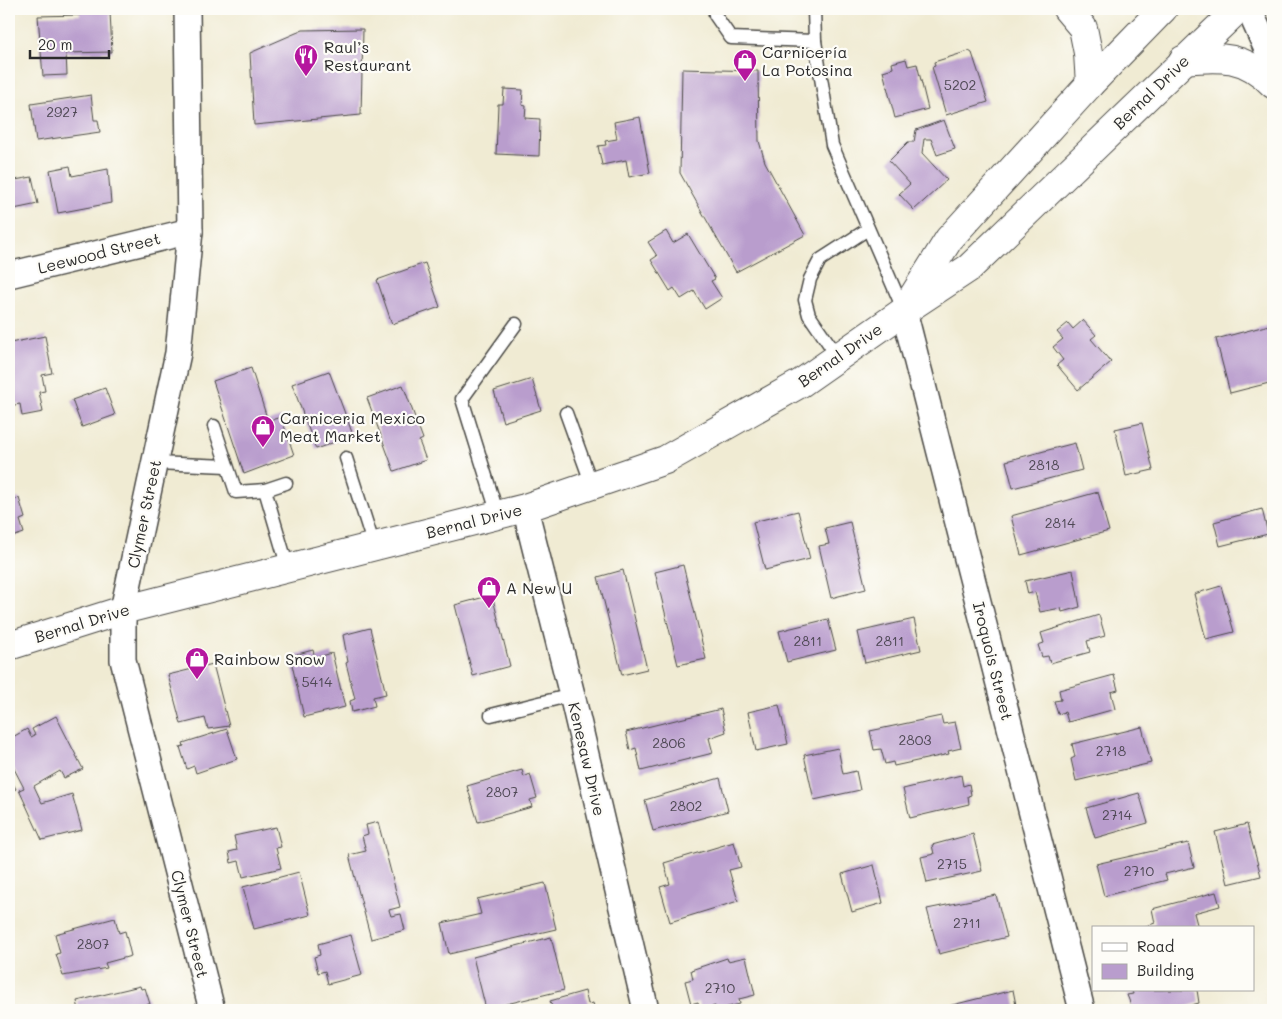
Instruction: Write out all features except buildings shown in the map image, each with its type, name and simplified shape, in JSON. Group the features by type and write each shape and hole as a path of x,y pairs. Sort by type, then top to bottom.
{"street":[{"name":"Clymer Street","path":"187,9 190,231 178,352 124,610 123,660 212,1010"},
{"path":"1067,9 1083,28 1088,53 1090,84"},
{"name":"Bernal Drive","path":"904,311 949,239 1090,84 1163,9"},
{"name":"Bernal Drive","path":"9,646 124,610 498,516 665,460 801,383 969,268 1238,9"},
{"path":"1249,9 1272,54"},
{"path":"1183,60 1214,57 1236,60 1255,69 1273,84"},
{"name":"Leewood Street","path":"9,275 190,231"},
{"name":"Iroquois Street","path":"904,311 1082,1010"},
{"name":"Kenesaw Drive","path":"525,508 572,695 646,1010"}],"lane":[{"path":"715,9 715,15 731,38 815,41"},
{"path":"814,9 815,41 832,145 904,311"},
{"path":"838,357 809,315 805,300 810,279 820,260 868,228"},
{"path":"498,516 462,399 516,324"},
{"path":"566,413 592,485"},
{"path":"214,426 236,492 265,490 286,483"},
{"path":"346,458 374,546"},
{"path":"155,463 227,466"},
{"path":"265,490 288,568"},
{"path":"491,716 572,695"}],"place":[{"name":"Raul’s Restaurant","path":"306,77"},
{"name":"Carnicería La Potosina","path":"745,82"},
{"name":"Carniceria Mexico Meat Market","path":"263,448"},
{"name":"A New U","path":"489,609"},
{"name":"Rainbow Snow","path":"197,680"}]}
